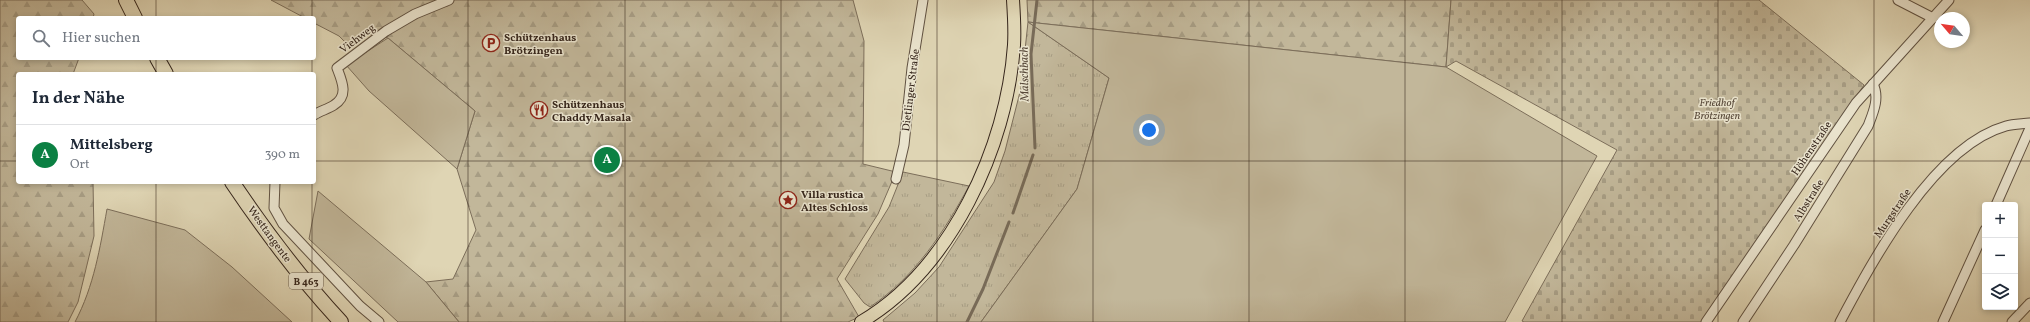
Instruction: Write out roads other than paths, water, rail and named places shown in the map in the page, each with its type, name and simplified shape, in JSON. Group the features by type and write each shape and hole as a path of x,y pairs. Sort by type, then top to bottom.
{"highway":[{"path":"126,0 134,16"},
{"path":"158,60 165,72"},
{"name":"Westtangente","path":"234,184 308,284 340,321"}],"main road":[{"path":"861,322 888,303 911,282 930,261 960,217 985,168 996,140 1010,81 1014,45 1013,0"}],"street":[{"name":"Viehweg","path":"316,114 335,105 343,96 343,88 337,68 386,31 415,14 449,0"},
{"name":"Dietlinger Straße","path":"896,180 904,145 912,68 924,0"},
{"path":"1898,0 1933,18"},
{"name":"Höhenstraße","path":"1706,322 1856,103 1949,0"},
{"name":"Albstraße","path":"1743,322 1794,245 1868,126 1875,109 1876,89 1873,84"},
{"name":"Murgstraße","path":"1840,322 1862,280 1912,202 1937,174 1964,148 1982,136 2006,126 2030,123"},
{"path":"1997,202 2030,128"},
{"path":"275,184 274,208 283,224 360,306 379,322"},
{"path":"1943,322 1982,237"},
{"path":"2012,322 2030,303"}],"waterway":[{"name":"Malschbach","path":"1035,148 1031,54 1037,0"},
{"name":"Malschbach","path":"1013,213 1033,155"},
{"name":"Malschbach","path":"967,322 983,289 1009,222"}],"place":[{"name":"Schützenhaus Brötzingen","path":"491,43"},
{"name":"Schützenhaus Chaddy Masala","path":"539,110"},
{"name":"Mittelsberg","path":"607,160"},
{"name":"Villa rustica Altes Schloss","path":"788,200"}],"park label":[{"name":"Friedhof Brötzingen","path":"1717,108"}]}
